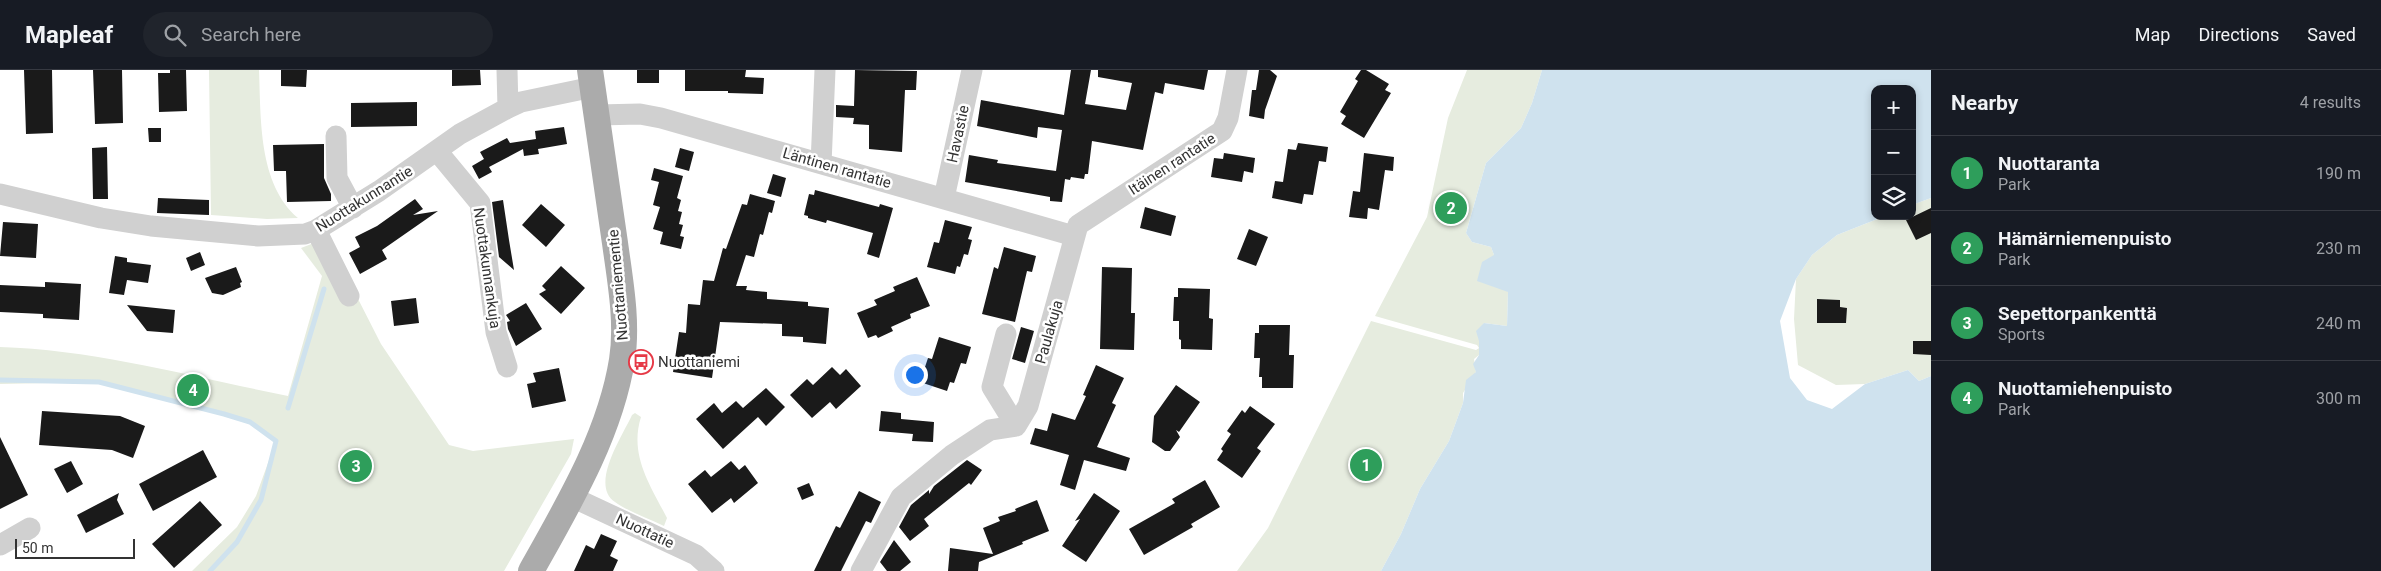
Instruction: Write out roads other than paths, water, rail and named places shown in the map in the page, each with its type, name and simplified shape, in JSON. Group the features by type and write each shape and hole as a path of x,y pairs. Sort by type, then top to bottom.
{"main road":[{"name":"Nuottaniementie","path":"531,571 572,497 609,413 618,381 624,346 621,287 598,115 591,79"}],"street":[{"path":"508,70 508,108"},
{"path":"821,164 825,70"},
{"name":"Havastie","path":"944,198 972,70"},
{"name":"Itäinen rantatie","path":"1074,236 1078,225 1222,131 1228,118 1238,70"},
{"name":"Nuottakunnantie","path":"0,194 100,218 151,226 258,236 306,234 353,208 460,134 521,102 591,79"},
{"name":"Läntinen rantatie","path":"598,115 640,114 661,118 1074,236"},
{"path":"336,136 337,178 353,208"},
{"name":"Nuottakunnankuja","path":"437,151 480,204 496,332 508,368"},
{"path":"316,230 349,296"},
{"name":"Paulakuja","path":"1016,426 1028,406 1073,247 1074,236"},
{"path":"861,571 901,497 952,455 990,430 1016,426 992,386 1006,334"},
{"name":"Nuottatie","path":"572,497 689,551 714,571"},
{"path":"0,544 30,528"}],"water":[{"path":"1542,70 1931,70 1931,198 1916,204 1916,85 1871,85 1871,220 1875,220 1837,235 1812,255 1796,279 1780,321 1790,378 1807,400 1832,409 1865,384 1908,370 1919,381 1931,376 1931,571 1381,571 1401,534 1420,489 1449,441 1463,403 1466,380 1476,372 1473,364 1479,355 1479,341 1476,331 1484,323 1507,326 1508,292 1477,281 1482,262 1494,255 1491,247 1472,242 1466,233 1486,163 1521,128 1532,103"}],"waterway":[{"path":"288,408 324,289"},
{"path":"0,380 99,382 250,422 276,441 261,500 237,542 210,571"}],"place":[{"name":"Hämärniemenpuisto","path":"1451,208"},
{"name":"Nuottaniemi","path":"641,362"},
{"name":"Nuottamiehenpuisto","path":"193,390"},
{"name":"Nuottaranta","path":"1366,465"},
{"name":"Sepettorpankenttä","path":"356,466"}]}
